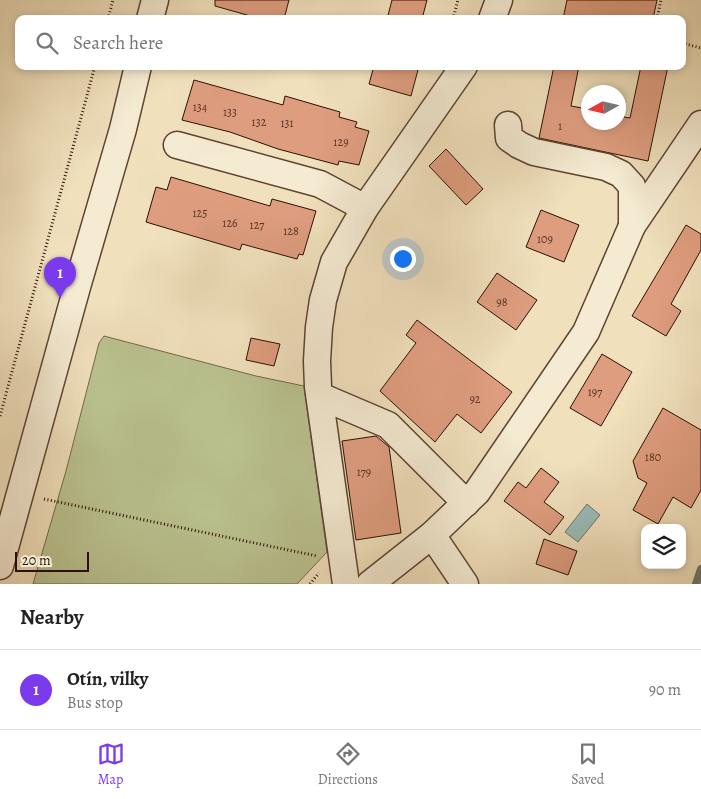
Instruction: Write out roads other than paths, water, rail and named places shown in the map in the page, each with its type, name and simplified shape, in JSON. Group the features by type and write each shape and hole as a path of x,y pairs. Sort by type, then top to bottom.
{"street":[{"path":"151,15 155,0"},
{"path":"493,15 499,0"},
{"path":"0,566 77,287 124,130 137,70"},
{"path":"346,584 316,361 323,300 334,262 365,208 461,70"},
{"path":"508,124 509,138 534,152 606,167 621,174 632,186 632,226"},
{"path":"370,584 432,535 477,492 586,332 632,226 701,124"},
{"path":"177,145 320,184 365,208"},
{"path":"320,396 388,425 466,502"},
{"path":"432,535 465,584"}],"water":[{"path":"587,504 600,515 578,542 565,532"}],"waterway":[{"path":"696,584 701,569"}],"place":[{"name":"Otín, vilky","path":"60,298"}]}
